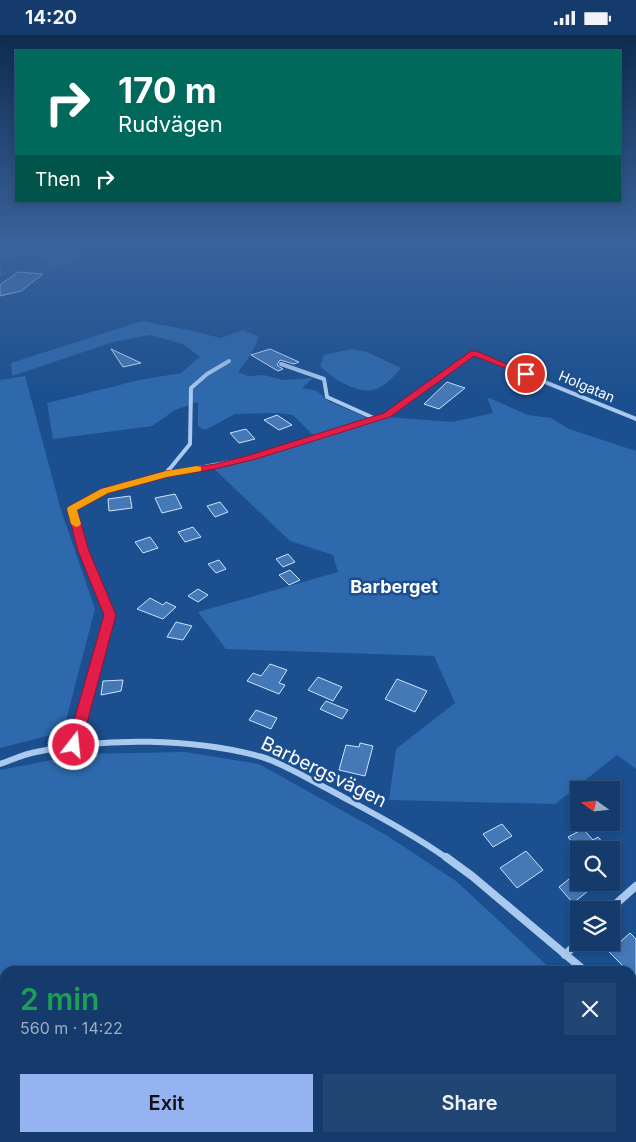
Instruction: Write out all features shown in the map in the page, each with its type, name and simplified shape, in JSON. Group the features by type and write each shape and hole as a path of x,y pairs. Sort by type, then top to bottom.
{"street":[{"name":"Holgatan","path":"376,419 387,415 474,353 636,419"},
{"path":"166,474 190,444 191,388 208,374 229,361"},
{"path":"281,364 324,379 327,397 376,419"},
{"path":"74,745 110,615 83,551 72,509 104,491 166,474 215,466 252,457 376,419"},
{"name":"Barbergsvägen","path":"0,763 34,753 86,743 162,742 217,747 263,757 313,781 416,836 472,876 579,966"},
{"path":"619,901 636,886"},
{"path":"565,955 570,950"}],"shaded area":[{"path":"142,321 220,338 243,330 259,337 252,353 238,372 248,376 264,375 283,380 313,378 302,388 317,391 328,401 370,419 314,436 293,415 277,413 235,414 205,430 198,426 198,402 175,410 152,426 53,439 47,403 139,380 181,373 200,357 183,344 150,335 113,342 12,376 11,363"},
{"path":"352,349 367,352 401,368 381,387 366,390 344,384 320,366 324,355"},
{"path":"25,376 61,510 95,609 63,732 0,748 0,380"},
{"path":"487,397 528,415 551,418 569,429 636,451 636,769 617,755 584,781 570,781 570,792 555,804 389,800 396,749 455,703 434,656 226,649 198,612 338,572 333,555 290,541 214,469 387,417 452,422 493,413"},
{"path":"185,752 259,764 386,835 456,881 548,966 0,966 0,770 83,754"}],"building":[{"path":"0,293 14,293 0,296"},
{"path":"111,349 141,363 123,367"},
{"path":"270,349 299,362 294,364 280,360 277,365 283,369 278,371 251,355"},
{"path":"447,382 465,388 439,409 424,404"},
{"path":"277,415 292,425 279,430 264,420"},
{"path":"246,429 255,439 239,443 230,433"},
{"path":"175,494 182,508 162,513 155,498"},
{"path":"130,496 132,508 109,511 108,499"},
{"path":"220,502 228,512 215,517 207,506"},
{"path":"193,527 201,537 185,542 178,532"},
{"path":"150,537 158,548 143,553 135,542"},
{"path":"288,554 295,562 283,567 276,559"},
{"path":"219,560 226,569 216,573 208,564"},
{"path":"290,570 300,580 289,585 279,575"},
{"path":"198,589 208,595 198,602 188,596"},
{"path":"150,598 163,605 166,602 176,607 163,619 137,609"},
{"path":"176,622 192,626 183,640 167,637"},
{"path":"270,664 287,670 279,683 285,685 279,694 247,681 253,673 261,676"},
{"path":"318,677 342,687 333,701 308,690"},
{"path":"397,679 427,691 415,712 385,699"},
{"path":"123,680 121,691 101,695 103,681"},
{"path":"326,701 348,710 342,719 320,709"},
{"path":"256,710 277,718 271,729 249,720"},
{"path":"360,743 373,746 365,776 339,770 346,745 359,747"},
{"path":"502,824 512,836 493,847 483,834"},
{"path":"579,831 585,831 593,840 598,837 601,841 571,841 568,837"},
{"path":"526,851 543,870 517,888 500,868"},
{"path":"570,878 570,891 588,891 576,901 571,901 559,887"},
{"path":"630,933 636,939 636,966 623,966 609,952 620,951 620,942"}],"slow traffic":[{"path":"76,524 72,509 104,491 166,474 197,469"}],"district":[{"name":"Barberget","path":"394,586"}],"route":[{"path":"74,745 110,615 83,551 72,509 104,491 166,474 215,466 252,457 387,415 474,353 526,374"}]}
